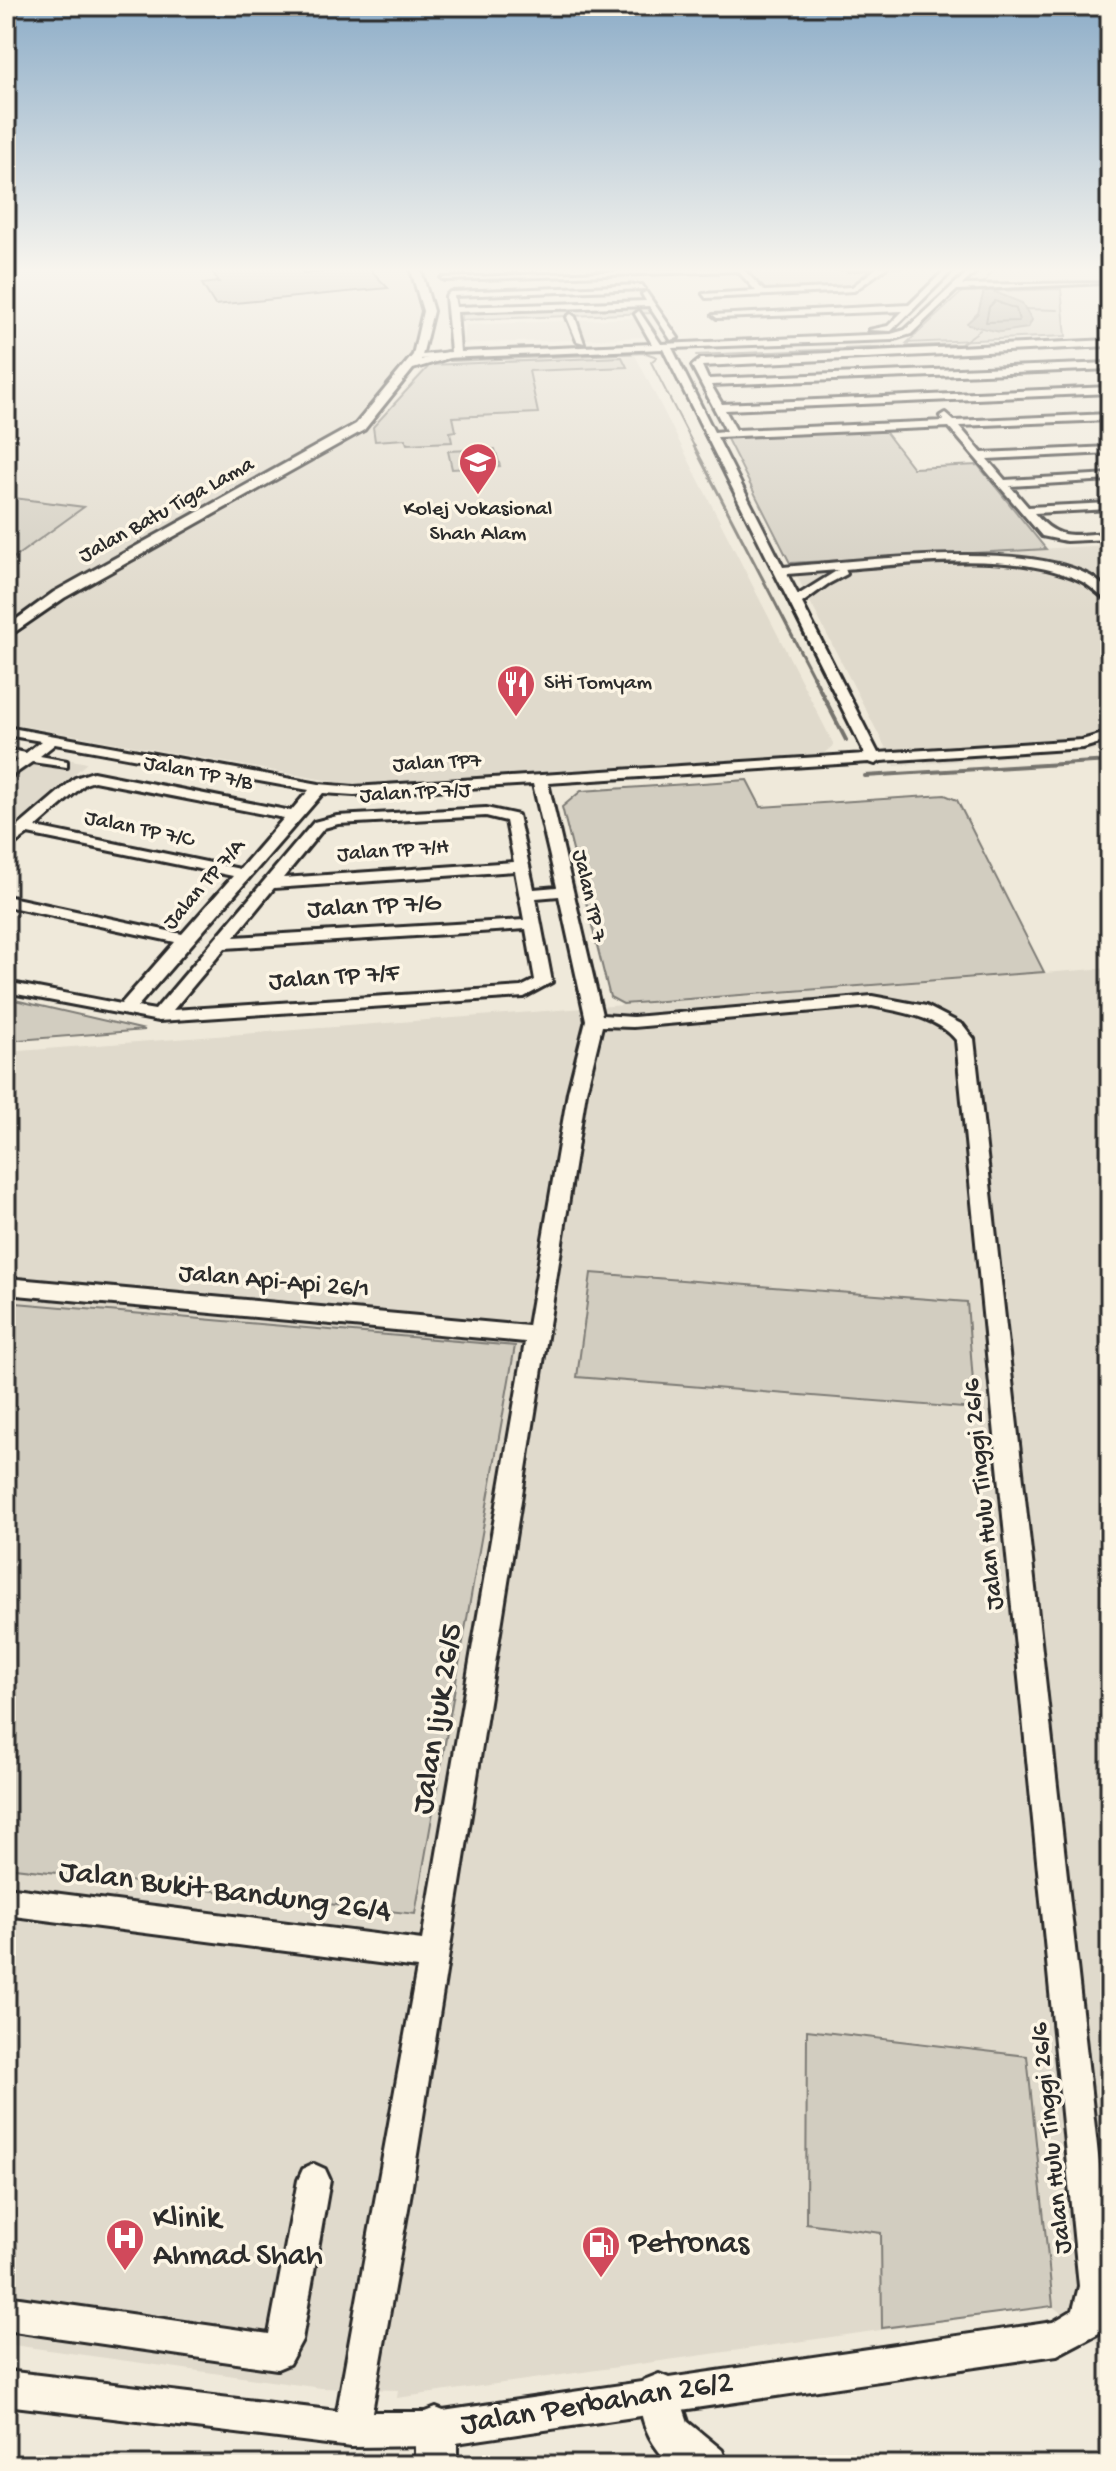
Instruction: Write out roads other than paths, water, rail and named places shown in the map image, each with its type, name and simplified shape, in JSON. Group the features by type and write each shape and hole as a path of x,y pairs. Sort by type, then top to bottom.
{"main road":[{"name":"Jalan Batu Tiga Lama","path":"6,634 59,595 360,427 396,382"},
{"path":"659,2395 664,2426 694,2458 707,2465"}],"street":[{"path":"684,382 875,760"},
{"path":"705,382 732,433"},
{"path":"916,382 1046,534 1066,538 1110,536"},
{"path":"718,407 1110,390"},
{"path":"954,428 1110,417"},
{"path":"710,434 1110,424"},
{"path":"979,456 1110,450"},
{"path":"1002,483 1110,477"},
{"path":"1025,510 1110,506"},
{"path":"772,556 810,569"},
{"path":"779,571 1009,560 1048,565 1082,575 1102,586 1110,597"},
{"path":"795,603 824,581 854,567"},
{"name":"Jalan TP7","path":"6,731 319,788 354,791 875,760 1083,744 1110,736"},
{"path":"6,776 51,740"},
{"path":"6,753 62,764"},
{"name":"Jalan TP 7/B","path":"25,829 80,781 93,776 295,816"},
{"name":"Jalan TP 7","path":"540,781 595,1020"},
{"name":"Jalan TP 7/A","path":"124,1011 319,788"},
{"name":"Jalan TP 7/J","path":"270,884 319,825 337,820 486,812 513,818 520,866"},
{"path":"6,845 25,829"},
{"name":"Jalan TP 7/C","path":"25,829 244,874"},
{"path":"520,866 531,924"},
{"name":"Jalan TP 7/H","path":"270,884 520,866"},
{"path":"159,1016 270,884"},
{"path":"526,894 564,891"},
{"path":"6,901 187,940"},
{"name":"Jalan TP 7/G","path":"220,943 531,924"},
{"name":"Jalan TP 7/F","path":"6,987 159,1016 524,992 544,982 531,924"},
{"name":"Jalan Hulu Tinggi 26/6","path":"595,1020 633,1022 872,1001 920,1010 957,1029 965,1039 1096,2286 1087,2321"},
{"name":"Jalan Ijuk 26/5","path":"351,2430 434,1956 577,1092 595,1020"},
{"name":"Jalan Api-Api 26/1","path":"7,1289 537,1335"},
{"name":"Jalan Bukit Bandung 26/4","path":"6,1901 434,1956"},
{"path":"6,2313 277,2352 285,2340 314,2180"},
{"name":"Jalan Perbahan 26/2","path":"6,2388 351,2430 436,2447 659,2395 1057,2338 1087,2321"}],"waterway":[{"path":"661,382 695,448"},
{"path":"694,446 814,678"},
{"path":"813,676 846,740"},
{"path":"865,776 1110,761"}],"place":[{"name":"Kolej Vokasional Shah Alam","path":"478,496"},
{"name":"Siti Tomyam","path":"516,718"},
{"name":"Klinik Ahmad Shah","path":"125,2272"},
{"name":"Petronas","path":"601,2279"}]}
